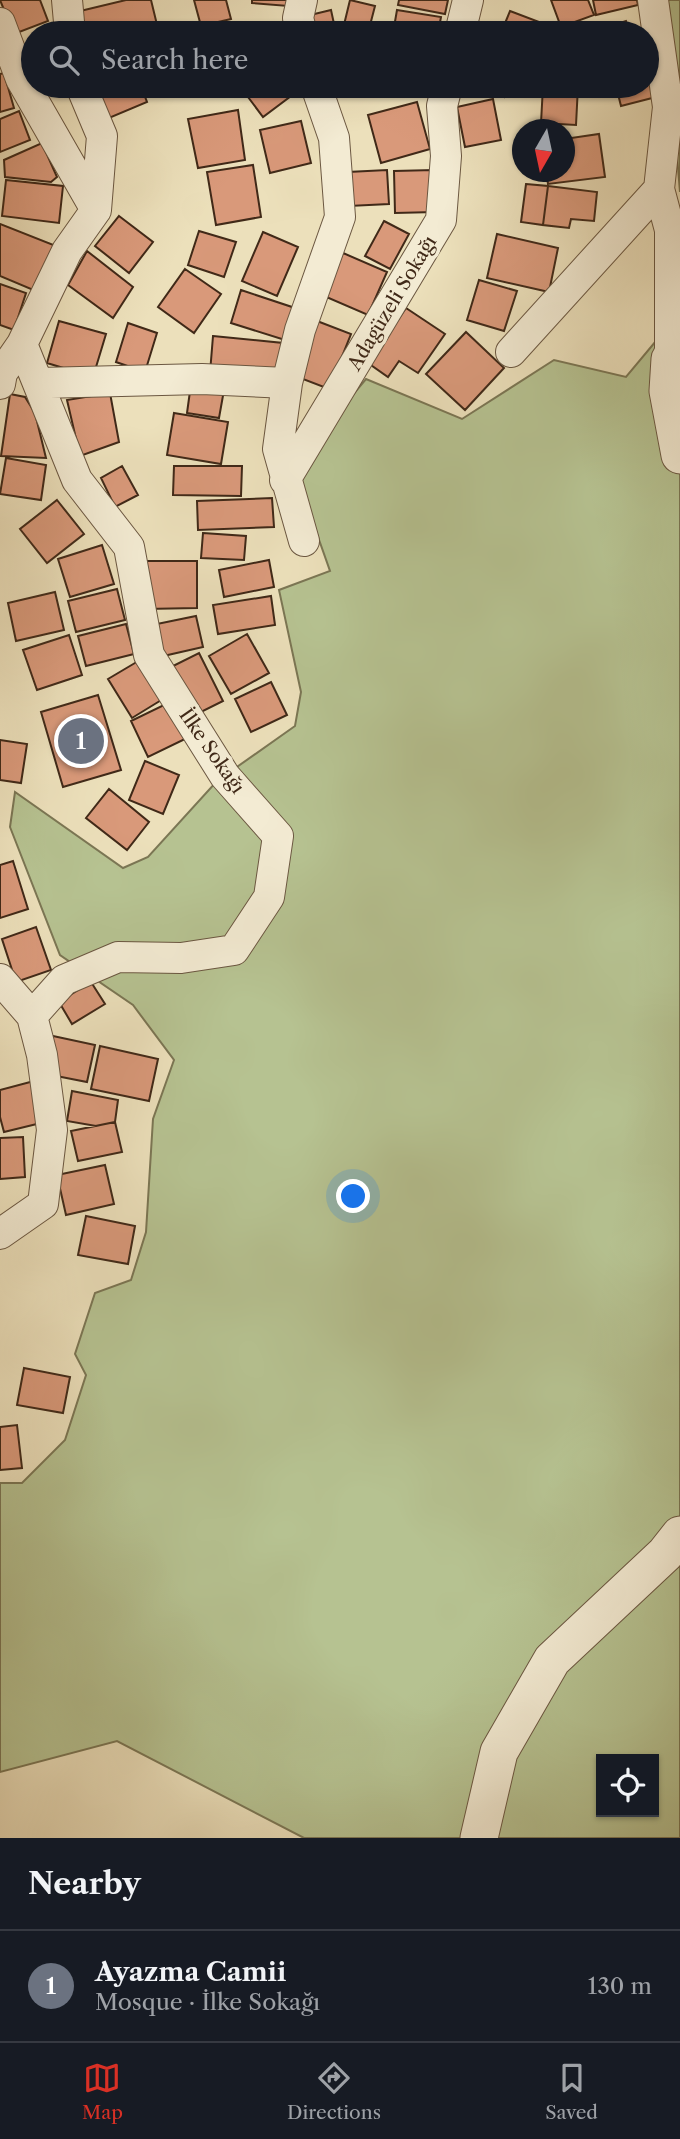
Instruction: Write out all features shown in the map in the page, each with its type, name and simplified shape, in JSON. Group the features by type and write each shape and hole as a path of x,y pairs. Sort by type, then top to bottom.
{"street":[{"path":"67,0 69,21"},
{"path":"299,21 302,0"},
{"path":"463,21 468,0"},
{"path":"653,0 656,21"},
{"path":"0,23 21,79"},
{"path":"659,43 668,107 659,189 675,237 675,352 668,391 678,439"},
{"path":"32,98 96,210"},
{"path":"0,384 2,373 22,344 67,251 96,210 102,136 85,98"},
{"path":"304,541 278,449 287,383 300,330 340,217 334,138 320,98"},
{"name":"Adagüzeli Sokağı","path":"285,480 441,220 446,156 442,106 444,98"},
{"path":"511,352 659,189"},
{"name":"İlke Sokağı","path":"22,344 78,480 129,547 149,655 225,776 278,836 269,897 234,950 181,958 118,957 64,980 32,1016"},
{"path":"40,383 202,379 287,383"},
{"path":"0,979 32,1016 42,1055 52,1130 43,1204 0,1234"},
{"path":"479,1838 499,1752 552,1660 665,1554 680,1535"}],"green space":[{"path":"664,0 680,0 680,192"},
{"path":"680,226 680,1838 304,1838 117,1741 0,1772 0,1483 22,1483 65,1440 86,1375 75,1354 95,1293 131,1280 146,1232 153,1119 174,1060 133,1005 60,955 10,827 15,792 123,868 148,857 217,781 295,726 301,692 279,590 330,571 299,483 330,422 366,379 462,419 554,360 626,377 661,335"}],"building":[{"path":"0,0 40,0 48,21 21,21 21,31 14,34"},
{"path":"126,0 151,0 156,21 78,21 76,12"},
{"path":"194,0 226,0 231,19 200,21"},
{"path":"252,0 288,0 288,6 252,3"},
{"path":"350,0 375,6 371,21 345,21"},
{"path":"399,0 448,0 445,14 398,5"},
{"path":"551,0 588,0 594,15 578,21 559,21"},
{"path":"593,0 637,0 638,5 596,15"},
{"path":"331,10 333,21 307,21 306,16"},
{"path":"397,10 441,17 440,21 395,21"},
{"path":"510,11 536,21 506,21"},
{"path":"4,73 14,108 0,112 0,74"},
{"path":"101,98 146,98 147,102 109,118"},
{"path":"249,98 288,98 263,117"},
{"path":"542,98 577,98 576,125 575,119 541,119"},
{"path":"619,98 652,98 621,106"},
{"path":"493,99 501,140 465,147 457,107"},
{"path":"417,102 430,149 381,163 368,115"},
{"path":"238,110 245,160 198,168 188,119"},
{"path":"19,111 30,140 0,152 0,119"},
{"path":"301,121 311,163 270,173 260,130"},
{"path":"599,134 605,177 575,181 575,137"},
{"path":"42,143 57,177 51,182 5,177 4,160"},
{"path":"253,165 261,217 216,225 207,172"},
{"path":"387,170 389,204 349,206 348,172"},
{"path":"434,170 435,212 395,213 394,171"},
{"path":"6,180 63,186 59,223 2,216"},
{"path":"526,184 548,186 543,225 521,222"},
{"path":"548,186 597,192 594,221 571,219 569,228 543,225"},
{"path":"119,216 153,242 129,273 95,246"},
{"path":"384,221 409,234 390,269 365,256"},
{"path":"0,224 56,246 38,292 0,276"},
{"path":"199,231 236,242 224,277 188,265"},
{"path":"263,232 298,247 277,296 242,281"},
{"path":"497,234 558,248 549,292 487,278"},
{"path":"87,251 133,287 113,318 68,285"},
{"path":"343,253 387,272 368,315 324,296"},
{"path":"185,269 221,294 194,333 158,307"},
{"path":"479,280 517,291 504,331 467,320"},
{"path":"0,284 26,293 14,330 0,325"},
{"path":"241,290 295,308 285,340 231,323"},
{"path":"406,308 445,334 418,373 399,361 388,377 368,363"},
{"path":"59,321 106,334 93,377 47,363"},
{"path":"317,321 351,334 329,389 295,376"},
{"path":"128,323 157,333 145,372 116,362"},
{"path":"466,332 504,368 465,410 426,374"},
{"path":"213,336 283,343 279,379 210,373"},
{"path":"191,384 224,390 219,418 187,413"},
{"path":"110,393 119,442 80,456 67,400"},
{"path":"10,394 25,397 35,413 46,458 1,456"},
{"path":"174,413 228,422 221,464 167,455"},
{"path":"6,458 46,465 41,500 0,494"},
{"path":"122,466 138,495 115,507 101,478"},
{"path":"174,466 242,466 241,496 173,495"},
{"path":"272,498 274,527 198,530 197,501"},
{"path":"57,500 84,534 47,563 20,529"},
{"path":"203,533 246,536 244,560 201,558"},
{"path":"102,545 114,584 70,597 58,559"},
{"path":"269,560 274,587 224,597 219,570"},
{"path":"144,561 197,561 197,608 145,609"},
{"path":"117,589 125,620 76,632 68,601"},
{"path":"55,592 64,630 16,641 8,603"},
{"path":"271,596 275,625 218,634 213,605"},
{"path":"196,616 203,647 159,657 152,625"},
{"path":"126,624 134,654 86,666 78,636"},
{"path":"247,634 269,673 231,694 209,656"},
{"path":"69,635 82,675 37,690 23,650"},
{"path":"199,653 223,701 191,717 167,669"},
{"path":"140,660 163,699 132,718 108,679"},
{"path":"271,682 287,715 251,732 235,699"},
{"path":"98,695 121,770 63,787 41,712"},
{"path":"168,703 185,739 148,757 131,721"},
{"path":"0,740 27,744 21,783 0,780"},
{"path":"145,761 179,775 163,814 129,800"},
{"path":"109,789 149,822 127,850 86,818"},
{"path":"13,861 28,909 0,918 0,865"},
{"path":"36,927 51,970 16,982 2,939"},
{"path":"91,982 105,1004 72,1024 59,1002"},
{"path":"53,1036 95,1045 87,1082 46,1074"},
{"path":"100,1046 158,1059 149,1101 91,1089"},
{"path":"34,1081 45,1122 4,1132 0,1117 0,1090"},
{"path":"72,1091 118,1100 115,1122 96,1126 67,1121"},
{"path":"115,1122 122,1152 78,1161 71,1131"},
{"path":"23,1137 25,1177 0,1179 0,1138"},
{"path":"105,1165 114,1204 66,1215 57,1175"},
{"path":"86,1216 135,1226 128,1264 78,1255"},
{"path":"24,1368 70,1377 63,1413 17,1405"},
{"path":"17,1425 22,1468 0,1470 0,1427"}],"place":[{"name":"Ayazma Camii","path":"81,741"}]}
